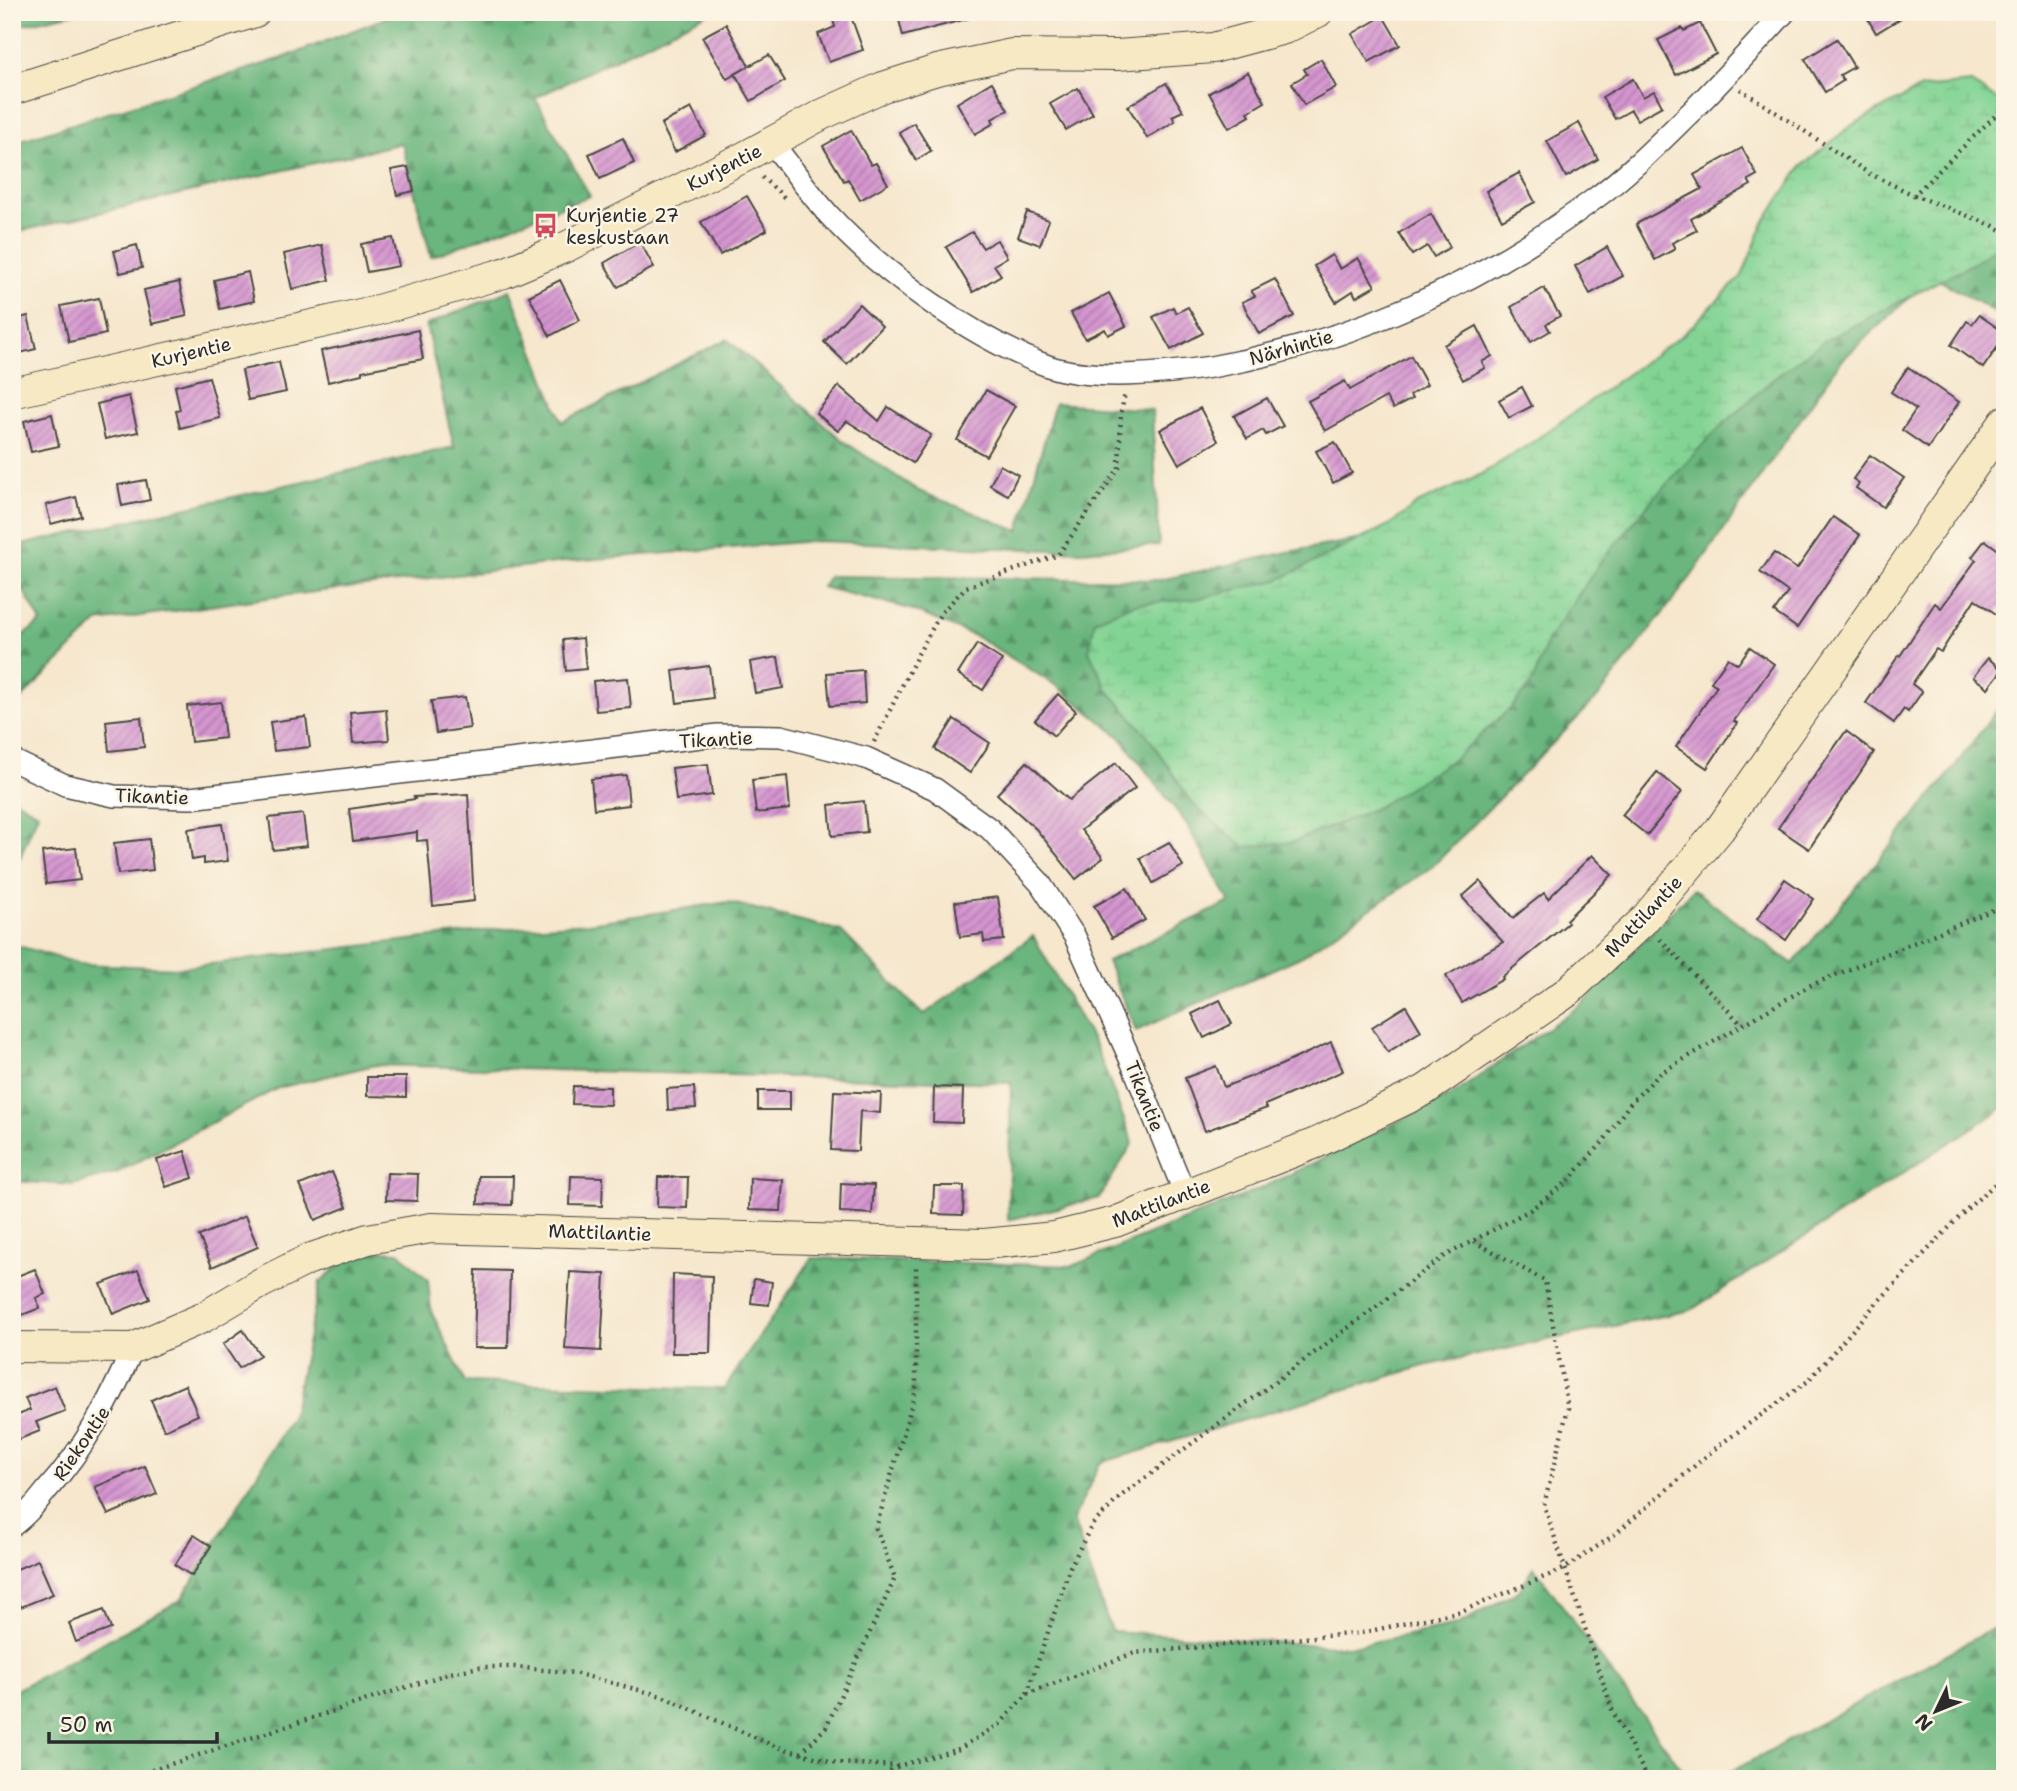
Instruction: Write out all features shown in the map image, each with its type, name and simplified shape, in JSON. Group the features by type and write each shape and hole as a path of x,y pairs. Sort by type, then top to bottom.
{"street":[{"path":"12,90 255,12"},
{"name":"Kurjentie","path":"12,393 378,310 504,273 566,247 821,115 883,87 937,70 1012,54 1117,55 1213,48 1284,29 1318,12"},
{"name":"Närhintie","path":"772,142 829,215 882,265 955,319 1009,349 1051,367 1103,375 1173,373 1255,359 1352,329 1446,292 1524,247 1594,199 1658,144 1723,79 1784,12"},
{"name":"Mattilantie","path":"12,1347 133,1349 202,1318 261,1283 309,1259 368,1239 431,1228 984,1244 1054,1237 1115,1222 1316,1143 1425,1090 1566,993 1643,921 1720,829 2005,421"},
{"name":"Tikantie","path":"12,760 65,785 114,796 190,798 718,735 781,736 866,758 935,789 990,829 1040,883 1075,937 1132,1063 1185,1194"},
{"name":"Riekontie","path":"12,1526 24,1518 71,1462 106,1407 133,1349"}],"path":[{"path":"1723,79 1870,174 2005,232"},
{"path":"1914,195 2005,106"},
{"path":"866,758 941,613 966,587 1058,555 1119,468 1121,413 1129,374"},
{"path":"878,1779 898,1766 959,1749 1000,1724 1027,1694 1070,1567 1092,1525 1132,1488 1445,1255 1530,1210 1566,1183 1603,1142 1631,1102 1662,1072 1809,986 2005,905"},
{"path":"1643,921 1742,1025"},
{"path":"1027,1694 1134,1653 1361,1633 1462,1611 1564,1569 1614,1535 1718,1446 1808,1381 1967,1209 2005,1175"},
{"path":"1473,1241 1545,1282 1568,1408 1544,1504 1613,1712 1648,1779"},
{"path":"801,1753 826,1727 895,1578 876,1528 916,1390 916,1242"},
{"path":"125,1779 450,1672 481,1667 515,1667 574,1673 662,1696 774,1746 837,1763 898,1766"},
{"path":"1997,1779 2005,1774"}],"green space":[{"path":"12,12 78,12 12,27"},
{"path":"400,12 710,12 535,98 590,196 431,257 402,143 12,233 12,143 283,58"},
{"path":"1971,83 2005,104 2005,240 1974,263 1824,341 1772,380 1710,437 1652,500 1600,563 1547,641 1533,682 1512,707 1454,759 1376,808 1293,842 1244,847 1193,804 1148,736 1107,689 1089,651 1095,620 1135,604 1196,599 1278,580 1391,524 1417,504 1480,475 1531,443 1685,333 1742,276 1764,222 1802,166 1852,125 1921,88"},
{"path":"1920,200 2005,249 2005,318 1932,276 1841,361 1690,578 1599,696 1433,866 1300,957 1136,1031 1107,961 1230,902 1186,823 1120,737 1057,686 977,637 910,609 822,587 829,576 1160,580 1288,552 1520,511"},
{"path":"510,290 562,422 727,339 843,441 919,491 1019,531 1055,403 1152,410 1159,545 1080,551 814,541 572,561 273,597 98,622 12,708 12,644 41,622 12,570 12,547 454,447 426,325"},
{"path":"2005,699 2005,1107 1691,1310 1424,1366 1100,1463 1073,1520 1111,1631 1348,1647 1457,1625 1519,1591 1534,1567 1689,1779 12,1779 12,1692 181,1600 292,1416 320,1282 358,1249 399,1252 428,1280 431,1311 465,1382 724,1389 812,1258 1072,1266 1260,1189 1454,1094 1582,1004 1693,889 1793,964 1943,782"},
{"path":"12,798 38,813 12,877"},
{"path":"728,902 841,931 923,1015 1033,936 1096,1047 1133,1143 1099,1198 1008,1220 1011,1083 375,1065 278,1088 118,1172 72,1185 12,1181 12,944 80,964 179,968 499,929 589,923"},
{"path":"2005,1622 2005,1779 1718,1779"}],"building":[{"path":"897,12 969,12 970,18 903,36"},
{"path":"1864,12 1911,12 1876,33"},
{"path":"850,14 863,50 829,62 818,34 835,27 833,20"},
{"path":"1383,16 1400,45 1369,62 1352,34"},
{"path":"1700,23 1716,54 1676,75 1658,40 1682,28 1684,31"},
{"path":"726,24 749,66 727,79 702,37"},
{"path":"1837,39 1854,67 1840,75 1843,81 1825,92 1805,59"},
{"path":"769,55 785,81 751,101 735,74"},
{"path":"1321,59 1336,87 1304,105 1292,83 1307,74 1304,69"},
{"path":"1248,72 1265,102 1248,112 1250,116 1229,128 1209,93"},
{"path":"1633,79 1643,97 1654,91 1662,106 1637,120 1631,110 1615,119 1602,97"},
{"path":"992,82 1008,110 992,119 994,123 975,134 957,103"},
{"path":"1166,83 1183,111 1172,116 1175,121 1147,138 1128,106"},
{"path":"1078,88 1093,114 1066,130 1050,104"},
{"path":"691,108 706,135 675,152 661,124"},
{"path":"914,123 931,151 916,160 899,132"},
{"path":"1579,123 1598,159 1566,177 1547,141"},
{"path":"851,130 871,165 876,163 888,184 860,200 848,179 844,181 823,146"},
{"path":"623,138 634,163 600,179 589,154"},
{"path":"1742,148 1757,175 1748,180 1751,185 1691,219 1697,230 1672,243 1675,249 1655,260 1636,224 1702,189 1694,175"},
{"path":"408,167 414,191 397,195 391,170"},
{"path":"1519,173 1535,202 1502,220 1486,191"},
{"path":"747,196 767,230 720,255 701,222"},
{"path":"1027,212 1049,220 1040,245 1018,237"},
{"path":"1431,214 1450,247 1434,257 1427,246 1412,255 1399,233"},
{"path":"972,232 983,248 997,240 1007,257 994,265 1001,275 973,292 946,247"},
{"path":"393,238 399,266 367,272 361,244"},
{"path":"640,242 654,267 618,287 604,263"},
{"path":"137,245 142,268 120,273 114,251"},
{"path":"322,245 330,280 292,289 284,254"},
{"path":"1607,247 1623,276 1590,294 1575,266"},
{"path":"1332,255 1340,269 1358,258 1375,286 1356,297 1353,291 1336,302 1314,266"},
{"path":"248,272 254,301 220,309 214,280"},
{"path":"1275,279 1294,316 1259,334 1242,302 1255,296 1251,291"},
{"path":"560,280 580,320 550,336 529,296"},
{"path":"179,282 187,316 152,324 144,290"},
{"path":"1544,288 1560,316 1546,324 1550,331 1531,342 1511,307"},
{"path":"1109,293 1126,326 1108,335 1105,329 1085,339 1071,313"},
{"path":"99,298 106,334 69,342 61,306"},
{"path":"859,304 882,326 847,364 824,342"},
{"path":"1173,307 1176,313 1188,307 1203,333 1171,350 1153,317"},
{"path":"1979,315 2005,333 1983,368 1951,345 1967,321 1972,324"},
{"path":"28,316 36,349 12,355 12,320"},
{"path":"1477,326 1492,356 1482,362 1485,368 1463,380 1444,345"},
{"path":"418,330 423,359 362,371 362,374 328,382 321,351"},
{"path":"1411,356 1427,385 1410,395 1412,399 1393,409 1386,397 1325,431 1308,401 1345,381 1350,390"},
{"path":"279,362 286,392 248,400 242,370"},
{"path":"1908,367 1959,402 1928,448 1902,430 1916,409 1891,392"},
{"path":"209,377 220,418 180,428 176,411 180,410 175,386"},
{"path":"839,386 879,421 888,407 931,435 913,463 847,421 838,431 816,413"},
{"path":"1522,387 1532,406 1509,418 1499,400"},
{"path":"986,390 1015,406 986,456 957,440"},
{"path":"129,396 138,432 105,439 97,404"},
{"path":"1267,398 1283,426 1266,435 1263,430 1247,439 1234,416"},
{"path":"1200,408 1218,441 1179,464 1160,430"},
{"path":"52,414 59,446 31,452 24,421"},
{"path":"1335,442 1352,473 1333,483 1316,451"},
{"path":"1870,455 1904,478 1883,507 1856,488 1859,483 1853,479"},
{"path":"1000,465 1018,475 1008,495 990,485"},
{"path":"146,480 150,500 122,506 118,485"},
{"path":"76,497 81,516 51,524 46,505"},
{"path":"1833,517 1860,535 1797,628 1774,612 1788,592 1760,572 1774,553 1797,569"},
{"path":"1985,540 2005,555 2005,603 1996,614 1975,599 1941,652 1936,649 1912,684 1922,692 1908,712 1904,709 1894,723 1866,703 1935,603 1941,608 1976,560 1972,557"},
{"path":"583,638 586,669 566,671 563,640"},
{"path":"977,644 1002,660 983,690 958,674"},
{"path":"1750,647 1774,664 1734,721 1737,723 1707,768 1676,747 1717,686 1711,682 1728,658 1738,664"},
{"path":"778,657 783,688 755,693 750,662"},
{"path":"1988,658 2002,670 1988,688 1973,677"},
{"path":"709,666 713,698 677,703 673,671"},
{"path":"863,670 865,703 830,706 827,673"},
{"path":"628,678 631,708 596,711 593,681"},
{"path":"1058,694 1076,711 1054,736 1035,720"},
{"path":"465,697 470,728 436,733 431,701"},
{"path":"221,702 225,738 191,742 187,706"},
{"path":"386,709 389,740 353,743 350,712"},
{"path":"141,717 144,747 109,751 106,721"},
{"path":"306,717 310,747 274,751 270,722"},
{"path":"954,719 990,743 970,773 935,749"},
{"path":"1846,731 1874,752 1809,849 1778,828"},
{"path":"1027,762 1069,800 1116,763 1135,788 1081,830 1103,858 1076,879 1036,829 997,794"},
{"path":"708,764 712,795 676,800 672,768"},
{"path":"1657,772 1682,792 1647,835 1622,815"},
{"path":"626,775 629,805 594,809 591,779"},
{"path":"787,776 790,809 756,813 752,780"},
{"path":"468,794 474,901 433,906 427,840 417,841 417,832 353,841 349,809 415,799 414,797"},
{"path":"864,801 867,832 832,836 829,805"},
{"path":"303,814 307,846 273,850 269,818"},
{"path":"222,824 228,861 204,864 204,858 192,860 188,829"},
{"path":"149,839 153,870 118,874 114,843"},
{"path":"1169,842 1183,866 1153,883 1140,858"},
{"path":"76,848 80,880 46,884 42,852"},
{"path":"1592,855 1612,875 1566,920 1568,923 1502,977 1503,979 1462,1003 1446,976 1503,942 1462,897 1480,881 1513,918 1544,893 1548,899"},
{"path":"1785,879 1814,899 1786,940 1757,919"},
{"path":"1127,888 1145,920 1112,938 1094,906"},
{"path":"998,897 1004,940 984,942 983,934 960,937 955,902"},
{"path":"1220,1000 1232,1024 1204,1038 1192,1014"},
{"path":"1406,1006 1421,1031 1388,1052 1372,1027"},
{"path":"1331,1042 1343,1071 1265,1105 1267,1108 1205,1131 1185,1078 1216,1066 1224,1087"},
{"path":"367,1077 406,1077 406,1097 367,1096"},
{"path":"573,1086 610,1087 610,1105 572,1104"},
{"path":"694,1087 696,1108 668,1110 667,1089"},
{"path":"934,1087 963,1088 962,1123 933,1122"},
{"path":"758,1091 790,1091 790,1110 758,1110"},
{"path":"834,1091 881,1093 880,1113 860,1111 858,1151 831,1150"},
{"path":"185,1151 193,1178 166,1187 157,1160"},
{"path":"332,1172 347,1207 315,1220 300,1185"},
{"path":"387,1173 418,1174 417,1201 386,1200"},
{"path":"479,1176 513,1176 512,1205 478,1204"},
{"path":"571,1176 603,1177 602,1206 570,1205"},
{"path":"658,1177 688,1177 687,1208 657,1207"},
{"path":"750,1178 783,1180 781,1211 749,1210"},
{"path":"841,1183 874,1185 872,1214 840,1212"},
{"path":"934,1186 964,1186 963,1215 933,1214"},
{"path":"245,1216 258,1247 212,1267 199,1236"},
{"path":"35,1269 45,1294 36,1298 40,1308 12,1319 12,1278"},
{"path":"138,1270 150,1299 113,1314 101,1284"},
{"path":"476,1270 510,1271 508,1348 474,1348"},
{"path":"570,1272 605,1274 601,1351 565,1349"},
{"path":"673,1274 712,1276 710,1353 672,1353"},
{"path":"754,1279 772,1282 769,1305 751,1303"},
{"path":"243,1330 260,1355 239,1368 223,1344"},
{"path":"185,1385 198,1415 164,1430 151,1400"},
{"path":"55,1386 65,1411 36,1422 40,1431 12,1442 12,1418 30,1410 25,1398"},
{"path":"145,1466 157,1494 108,1515 95,1487"},
{"path":"194,1535 211,1546 192,1576 175,1565"},
{"path":"38,1560 53,1594 21,1607 12,1586 12,1571"},
{"path":"104,1610 111,1629 76,1642 69,1623"}],"place":[{"name":"Kurjentie 27 keskustaan","path":"546,226"}]}
